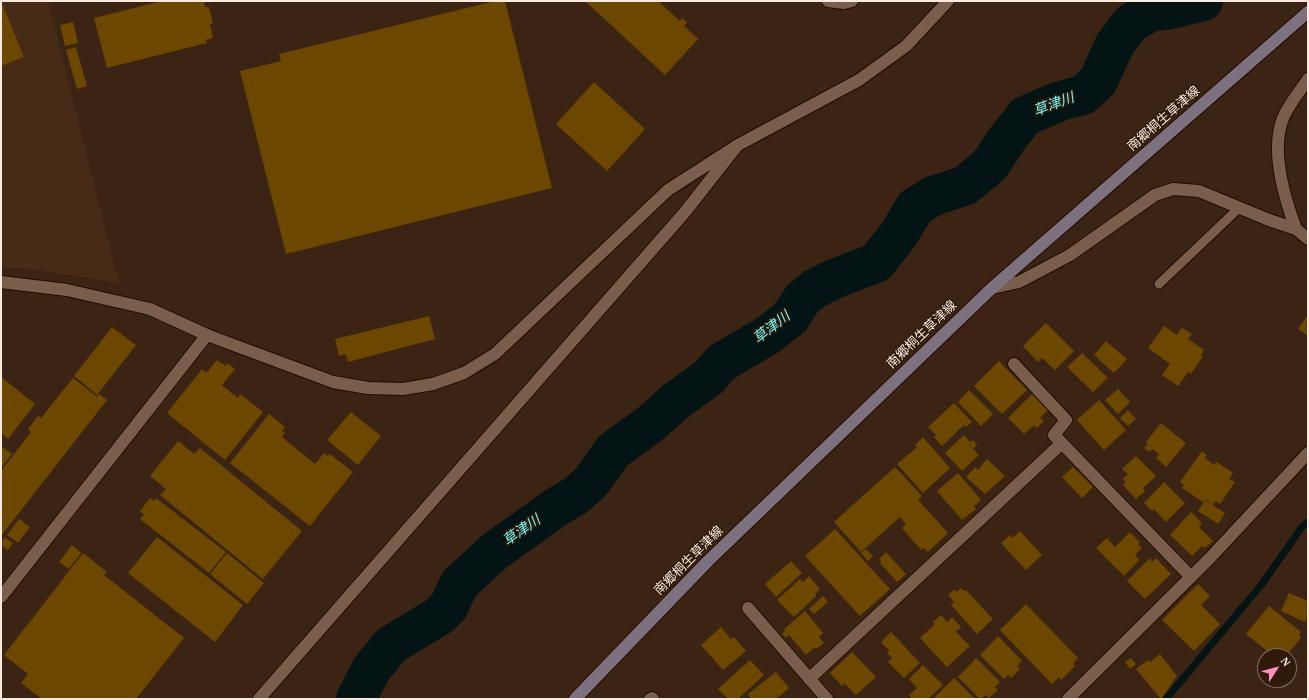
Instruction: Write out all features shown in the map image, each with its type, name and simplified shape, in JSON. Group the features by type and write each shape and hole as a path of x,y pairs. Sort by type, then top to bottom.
{"main road":[{"name":"南郷桐生草津線","path":"574,699 708,560 992,288 1308,12"}],"street":[{"path":"828,1 844,3 852,1"},
{"path":"1,282 67,290 150,309 207,334 333,382 368,388 403,389 433,384 464,373 495,354 668,190 738,145 859,80 906,46 948,1"},
{"path":"1296,229 1284,199 1279,164 1279,139 1283,118 1308,79"},
{"path":"259,699 685,212 738,145"},
{"path":"992,288 1019,282 1070,255 1154,195 1174,189 1199,191 1296,229 1308,239"},
{"path":"1,597 207,334"},
{"path":"1014,364 1066,420 1054,435 1191,577"},
{"path":"810,679 1062,443"},
{"path":"1068,699 1191,577 1308,453"},
{"path":"748,608 827,699"}],"lane":[{"path":"1159,284 1240,208"}],"shaded area":[{"path":"1,1 48,1 119,283 24,268 1,268"}],"building":[{"path":"1,1 24,57 1,66"},
{"path":"162,1 204,1 205,7 209,7 213,23 210,24 213,38 206,40 207,43 107,68 94,18"},
{"path":"495,1 505,1 552,188 286,254 240,71 281,61 279,54"},
{"path":"585,1 658,1 680,21 682,18 687,22 684,26 698,39 665,75"},
{"path":"73,22 78,43 65,46 60,25"},
{"path":"76,47 87,86 77,89 66,50"},
{"path":"594,82 645,129 607,171 556,124"},
{"path":"1308,315 1308,336 1298,329"},
{"path":"429,316 435,339 348,362 346,354 339,356 335,339"},
{"path":"1046,323 1074,351 1055,370 1042,358 1038,362 1023,346"},
{"path":"1164,326 1177,335 1182,328 1192,334 1188,339 1204,350 1201,355 1203,356 1191,374 1188,372 1178,386 1162,375 1170,364 1148,348"},
{"path":"112,327 136,345 97,395 74,376"},
{"path":"1106,341 1127,359 1114,373 1094,355"},
{"path":"1082,353 1108,378 1093,392 1067,367"},
{"path":"217,360 226,366 227,363 235,369 222,385 238,398 240,394 263,412 225,460 167,413 202,369 206,373"},
{"path":"999,361 1027,390 1002,414 974,386"},
{"path":"1,377 35,404 8,439 1,433"},
{"path":"73,378 97,397 99,394 107,400 1,536 1,471 31,432 28,429 38,416 41,418"},
{"path":"1118,389 1130,402 1118,414 1105,400"},
{"path":"969,390 993,414 981,426 958,402"},
{"path":"1032,394 1048,410 1040,418 1044,421 1037,428 1034,425 1024,434 1008,418"},
{"path":"1099,400 1126,430 1104,450 1077,420"},
{"path":"954,403 972,422 966,427 964,425 942,446 934,437 936,435 928,427"},
{"path":"1128,410 1136,419 1128,426 1120,418"},
{"path":"351,412 381,436 358,465 327,440"},
{"path":"269,414 285,427 282,431 285,433 282,437 315,464 324,453 328,456 330,454 353,472 310,526 230,463"},
{"path":"1161,423 1186,443 1166,467 1156,458 1159,454 1152,449 1150,452 1144,448 1148,444 1146,442"},
{"path":"964,435 970,442 973,440 977,445 973,449 979,455 962,471 945,453"},
{"path":"923,437 950,468 923,493 897,464 917,447 915,445"},
{"path":"178,441 194,454 200,448 302,531 263,579 160,495 166,489 150,476"},
{"path":"1,446 12,454 1,468"},
{"path":"1202,451 1207,455 1205,458 1214,465 1217,462 1233,473 1229,479 1235,482 1220,504 1216,501 1213,505 1205,499 1203,502 1182,488 1184,485 1180,482"},
{"path":"1136,456 1156,476 1143,488 1145,491 1136,499 1123,485 1126,482 1123,479 1128,474 1122,469"},
{"path":"987,459 1005,476 985,494 966,477 975,467 978,470"},
{"path":"895,467 922,496 918,500 948,533 928,552 924,548 921,550 902,528 906,524 900,517 861,552 834,522"},
{"path":"1073,467 1093,487 1082,498 1062,477"},
{"path":"958,473 981,500 974,506 976,509 962,520 937,491"},
{"path":"1164,482 1185,503 1166,522 1154,509 1152,511 1144,503"},
{"path":"150,498 154,501 156,498 226,552 209,573 140,519 144,515 140,511"},
{"path":"1205,500 1225,513 1218,524 1198,511"},
{"path":"1191,512 1202,523 1199,527 1213,541 1205,548 1202,546 1192,556 1170,535"},
{"path":"19,519 30,527 18,543 7,535"},
{"path":"835,529 890,589 860,616 805,556"},
{"path":"1020,531 1042,555 1026,570 1001,543 1010,535 1012,538"},
{"path":"1130,532 1140,542 1138,544 1142,548 1135,555 1139,560 1124,576 1096,548 1107,538 1115,547"},
{"path":"4,537 13,543 8,550 1,545"},
{"path":"157,537 243,605 215,642 128,573"},
{"path":"72,545 81,553 69,569 59,562"},
{"path":"866,549 873,556 868,561 861,553"},
{"path":"886,552 906,574 897,582 880,563 881,561 879,559"},
{"path":"83,553 107,572 104,575 184,638 136,699 42,699 21,683 28,674 4,655"},
{"path":"227,553 264,583 247,604 210,574"},
{"path":"1150,558 1152,562 1156,558 1171,574 1145,599 1127,581"},
{"path":"791,561 802,573 776,597 765,584"},
{"path":"809,576 820,589 815,594 816,596 794,617 777,600 800,579 803,582"},
{"path":"1198,584 1210,596 1201,605 1220,624 1194,651 1162,620"},
{"path":"961,588 964,591 966,590 993,619 977,634 951,605 954,602 948,595 954,590 957,592"},
{"path":"1289,593 1308,601 1308,616 1305,622 1281,611"},
{"path":"823,596 828,602 814,614 809,609"},
{"path":"1026,604 1078,658 1073,664 1075,666 1061,680 1059,677 1052,684 1000,630"},
{"path":"1269,606 1301,632 1299,635 1301,638 1293,648 1263,648 1246,634"},
{"path":"805,611 823,633 819,637 824,643 816,649 815,647 806,655 789,635 786,638 782,634 785,631 784,629"},
{"path":"941,615 947,622 952,617 961,627 956,632 970,646 947,667 920,638 935,624 933,622"},
{"path":"721,627 731,639 734,637 746,651 723,670 701,645"},
{"path":"891,632 920,663 904,678 888,662 892,658 887,653 889,651 881,642"},
{"path":"998,636 1022,661 1017,666 1020,669 1011,678 1008,675 1004,679 980,655"},
{"path":"852,652 876,677 856,695 844,683 842,686 830,673"},
{"path":"1160,654 1177,676 1161,699 1136,669 1148,660 1150,662"},
{"path":"976,658 1000,682 995,687 998,690 989,698 986,695 980,699 958,677"},
{"path":"1131,658 1136,664 1130,669 1125,662"},
{"path":"750,660 764,675 738,699 728,699 718,689"},
{"path":"923,665 943,685 928,699 912,699 909,695 917,688 909,679"},
{"path":"776,672 789,688 776,699 751,699 748,694"},
{"path":"954,678 975,699 933,699"}],"waterway":[{"name":"草津川","path":"356,699 372,668 391,645 439,616 449,606 459,584 495,551 555,508 575,496 591,482 613,451 650,424 676,401 709,377 722,362 768,335 790,318 802,299 814,289 836,278 876,263 899,234 915,207 933,196 964,186 983,171 992,162 1004,143 1025,116 1060,101 1083,95 1098,81 1115,44 1131,23 1152,11 1166,10 1203,1"},
{"path":"1166,699 1262,584 1302,527 1308,522"}]}
